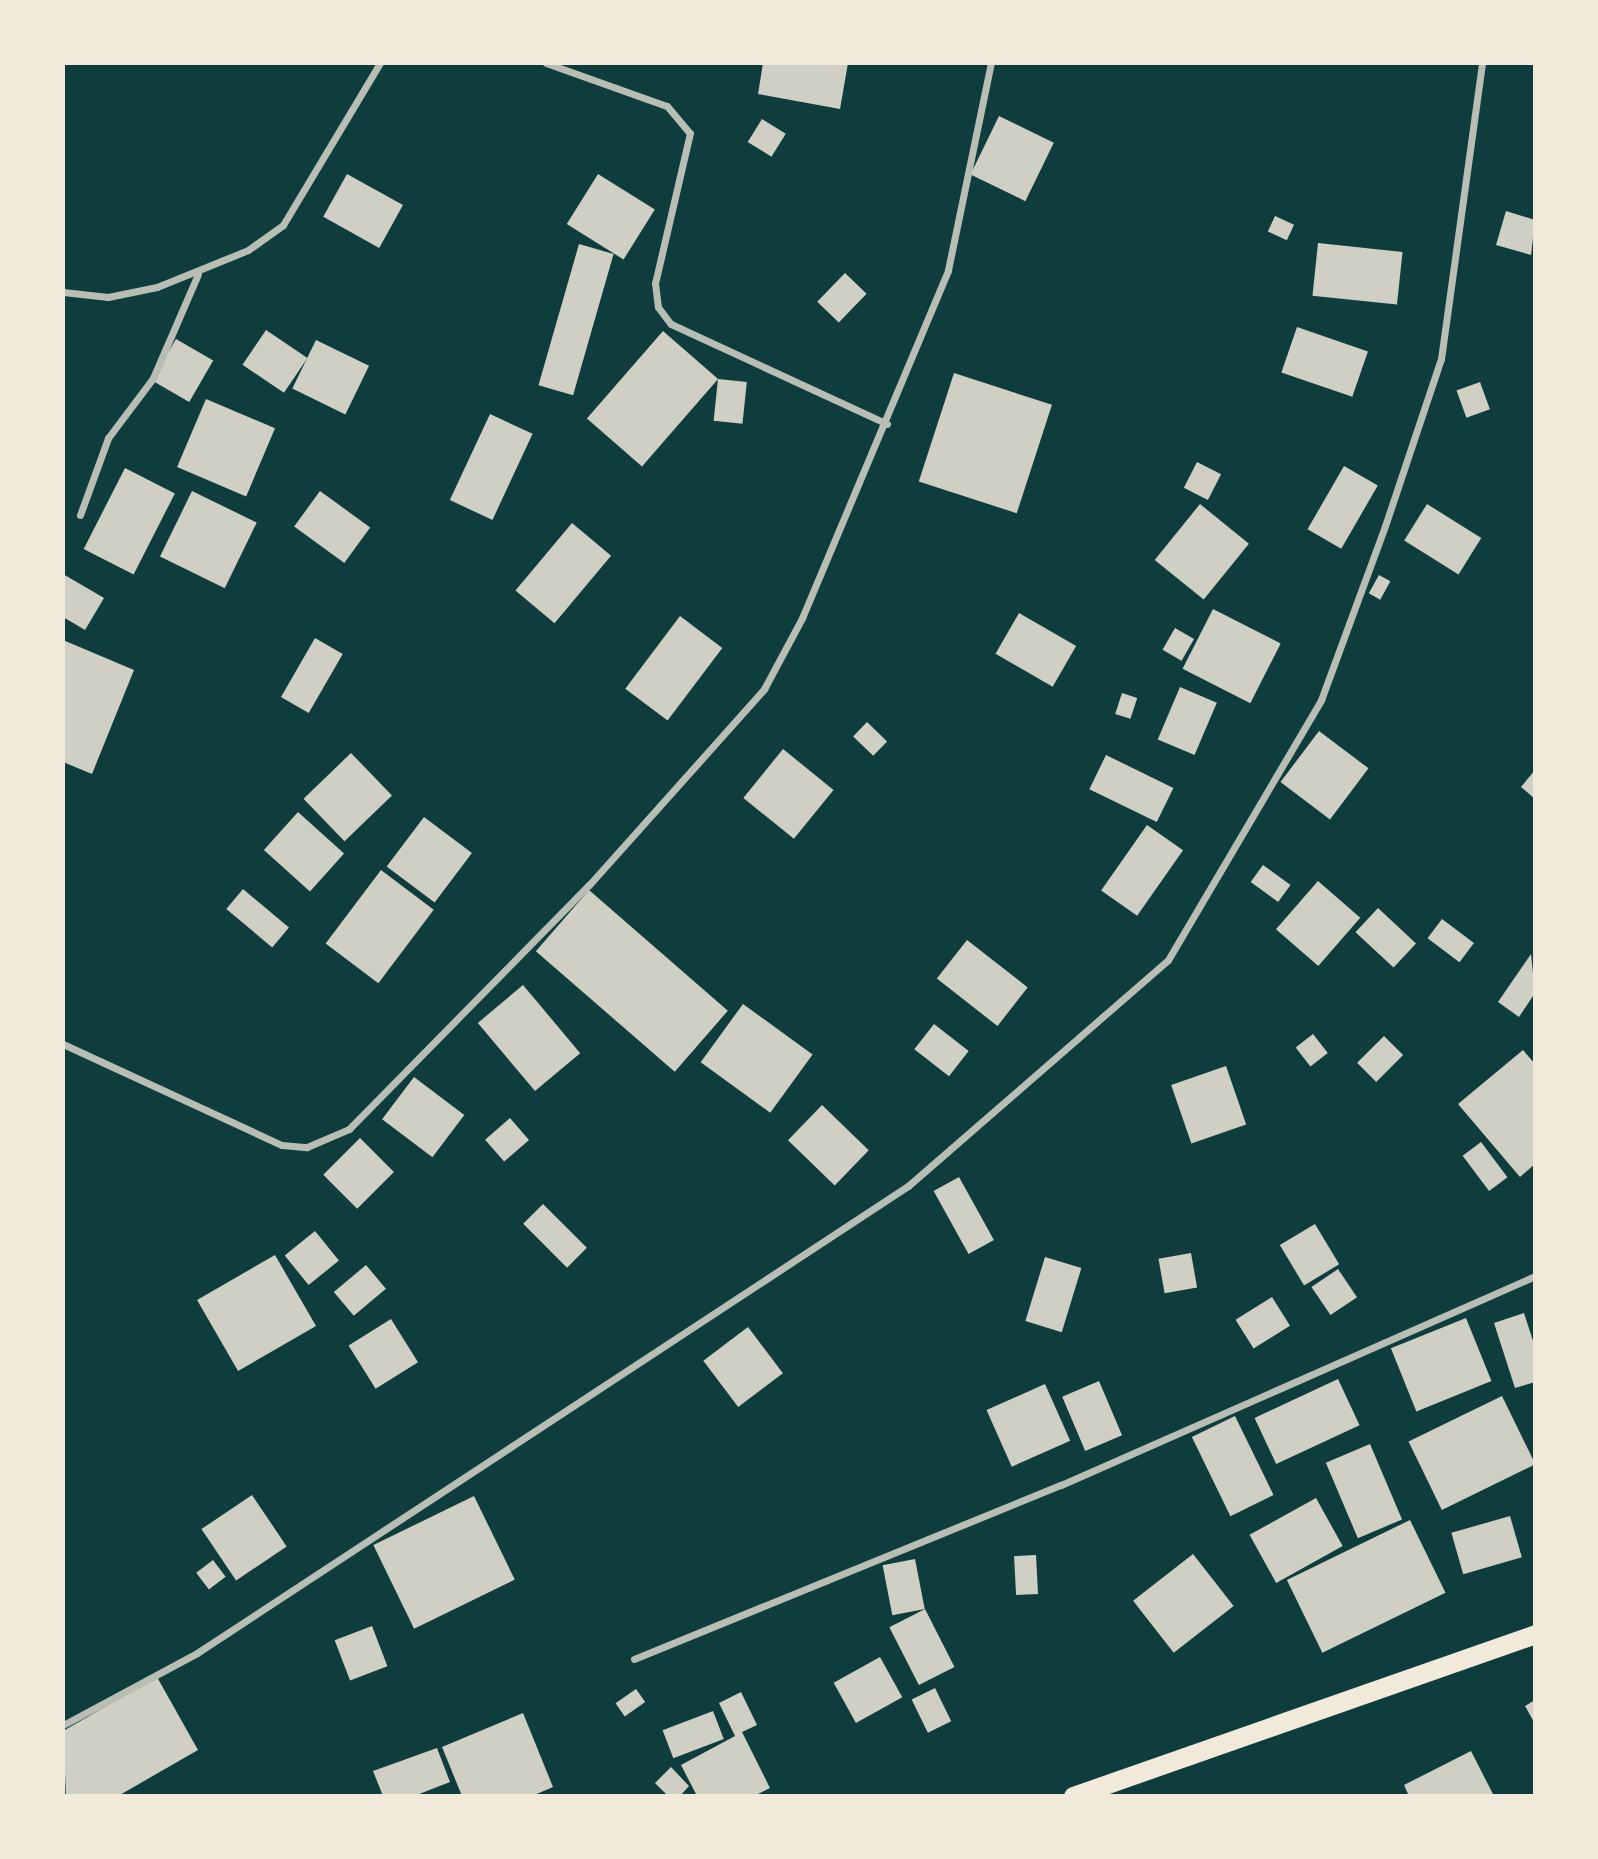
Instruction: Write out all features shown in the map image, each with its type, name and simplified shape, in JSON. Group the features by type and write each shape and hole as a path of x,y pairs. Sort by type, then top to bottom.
{"highway":[{"path":"1073,1796 1535,1634"}],"street":[{"path":"63,292 108,297 198,275 283,225 380,63"},
{"path":"545,63 667,106 690,133 655,283 658,307 671,324 887,424"},
{"path":"63,1044 282,1144 307,1147 349,1129 589,885 764,689 887,424 948,270 990,63"},
{"path":"63,1725 197,1653 908,1186 1168,960 1321,701 1380,538 1441,359 1482,63"},
{"path":"80,515 108,438 153,378 198,275"},
{"path":"634,1659 1061,1485 1535,1276"}],"building":[{"path":"763,63 848,63 840,109 758,94"},
{"path":"999,116 1054,143 1025,201 971,174"},
{"path":"762,119 786,134 771,157 748,142"},
{"path":"347,174 403,205 379,248 323,217"},
{"path":"598,174 655,210 624,260 567,224"},
{"path":"1506,211 1535,220 1531,255 1496,245"},
{"path":"1275,216 1294,225 1287,240 1268,231"},
{"path":"1318,243 1403,252 1397,305 1312,296"},
{"path":"579,244 614,254 573,395 538,385"},
{"path":"845,273 867,294 839,323 817,302"},
{"path":"1297,327 1368,351 1352,397 1281,372"},
{"path":"266,330 307,358 284,393 243,365"},
{"path":"663,331 718,379 642,466 587,419"},
{"path":"176,339 213,360 189,402 152,381"},
{"path":"316,340 369,366 345,414 292,389"},
{"path":"954,373 1052,405 1017,513 919,481"},
{"path":"718,379 747,382 742,424 714,421"},
{"path":"1480,382 1490,409 1466,418 1457,391"},
{"path":"206,399 275,428 246,496 177,467"},
{"path":"490,414 533,434 492,520 450,500"},
{"path":"1197,462 1221,474 1208,500 1184,488"},
{"path":"1344,466 1378,486 1341,549 1308,529"},
{"path":"125,468 175,493 134,575 84,549"},
{"path":"192,491 257,523 225,588 160,557"},
{"path":"320,491 370,527 344,563 294,527"},
{"path":"1200,504 1249,544 1204,600 1155,560"},
{"path":"1427,504 1481,538 1458,574 1404,540"},
{"path":"572,523 611,556 555,623 515,590"},
{"path":"63,574 104,598 85,630 63,617"},
{"path":"1379,575 1390,581 1380,600 1369,593"},
{"path":"1213,609 1281,644 1250,703 1183,669"},
{"path":"1019,613 1076,646 1053,687 996,654"},
{"path":"680,616 722,648 668,721 625,689"},
{"path":"1175,628 1194,639 1182,661 1162,650"},
{"path":"315,638 343,654 309,713 281,697"},
{"path":"63,640 134,670 92,774 63,762"},
{"path":"1180,687 1217,703 1195,755 1158,739"},
{"path":"1122,693 1137,698 1130,719 1115,714"},
{"path":"867,722 887,741 873,756 853,736"},
{"path":"1319,731 1369,768 1330,819 1280,782"},
{"path":"783,749 834,790 794,839 743,798"},
{"path":"351,753 392,795 345,841 304,799"},
{"path":"1106,755 1173,788 1157,822 1089,789"},
{"path":"1535,770 1535,799 1521,787"},
{"path":"298,812 344,853 310,891 264,850"},
{"path":"424,817 472,853 435,903 387,867"},
{"path":"1147,825 1183,850 1137,916 1101,891"},
{"path":"1263,865 1291,885 1278,902 1251,882"},
{"path":"381,870 434,910 378,983 326,943"},
{"path":"1318,881 1360,918 1318,966 1276,929"},
{"path":"243,889 289,928 272,947 226,909"},
{"path":"589,890 728,1011 675,1072 536,951"},
{"path":"1378,908 1416,943 1394,968 1355,932"},
{"path":"1442,919 1474,943 1460,962 1428,938"},
{"path":"967,940 1028,987 998,1026 937,979"},
{"path":"1531,954 1535,993 1519,1017 1498,1002"},
{"path":"523,985 580,1053 535,1091 478,1023"},
{"path":"743,1004 813,1055 770,1113 701,1062"},
{"path":"934,1024 969,1051 949,1076 914,1049"},
{"path":"1313,1034 1328,1053 1310,1066 1296,1048"},
{"path":"1384,1036 1403,1055 1376,1082 1357,1063"},
{"path":"1523,1050 1535,1064 1535,1164 1520,1177 1458,1104"},
{"path":"1226,1066 1246,1125 1191,1144 1171,1085"},
{"path":"414,1077 464,1115 432,1157 382,1119"},
{"path":"822,1105 869,1150 835,1185 788,1140"},
{"path":"510,1118 529,1140 504,1162 485,1140"},
{"path":"360,1138 394,1172 357,1209 323,1175"},
{"path":"1481,1142 1507,1177 1489,1191 1463,1156"},
{"path":"959,1177 994,1240 969,1254 934,1191"},
{"path":"543,1204 587,1248 567,1268 523,1224"},
{"path":"1315,1224 1339,1264 1304,1285 1280,1245"},
{"path":"315,1231 339,1261 309,1285 285,1256"},
{"path":"1191,1253 1197,1287 1165,1293 1159,1259"},
{"path":"275,1255 316,1326 238,1371 197,1300"},
{"path":"1045,1257 1081,1268 1062,1332 1025,1321"},
{"path":"366,1265 386,1289 354,1316 334,1292"},
{"path":"1338,1269 1357,1297 1330,1315 1311,1287"},
{"path":"1272,1297 1290,1326 1254,1349 1236,1320"},
{"path":"1524,1313 1535,1347 1535,1382 1515,1388 1494,1323"},
{"path":"1466,1318 1491,1381 1416,1411 1391,1348"},
{"path":"391,1319 418,1362 376,1389 349,1345"},
{"path":"748,1327 783,1373 738,1407 703,1361"},
{"path":"1338,1379 1360,1425 1276,1464 1255,1418"},
{"path":"1099,1381 1122,1435 1085,1451 1062,1397"},
{"path":"1045,1384 1070,1441 1012,1467 987,1410"},
{"path":"1502,1396 1535,1464 1442,1510 1409,1442"},
{"path":"1235,1416 1274,1495 1230,1516 1192,1437"},
{"path":"1370,1444 1402,1519 1358,1538 1326,1463"},
{"path":"252,1495 287,1546 236,1581 201,1529"},
{"path":"474,1496 515,1580 414,1629 373,1545"},
{"path":"1316,1498 1343,1546 1276,1583 1250,1535"},
{"path":"1510,1516 1522,1557 1463,1574 1451,1533"},
{"path":"1410,1520 1446,1593 1322,1653 1287,1580"},
{"path":"1193,1554 1234,1606 1174,1653 1133,1601"},
{"path":"1036,1555 1038,1594 1016,1595 1014,1556"},
{"path":"915,1559 925,1609 892,1615 883,1565"},
{"path":"213,1560 226,1577 209,1589 196,1573"},
{"path":"925,1609 955,1667 919,1685 889,1627"},
{"path":"372,1626 387,1666 350,1680 335,1640"},
{"path":"880,1657 902,1697 856,1723 834,1683"},
{"path":"157,1677 198,1750 118,1796 66,1796 63,1731"},
{"path":"935,1688 951,1721 928,1733 912,1699"},
{"path":"636,1689 645,1702 625,1716 616,1703"},
{"path":"741,1692 757,1725 742,1732 770,1788 754,1796 697,1796 681,1765 735,1736 719,1703"},
{"path":"1535,1700 1535,1724 1525,1706"},
{"path":"713,1711 724,1739 673,1758 663,1730"},
{"path":"523,1713 553,1787 532,1796 462,1796 442,1747"},
{"path":"437,1748 450,1782 414,1796 383,1796 373,1771"},
{"path":"1471,1751 1494,1796 1409,1796 1404,1785"},
{"path":"671,1767 689,1786 680,1796 668,1796 655,1783"}]}
